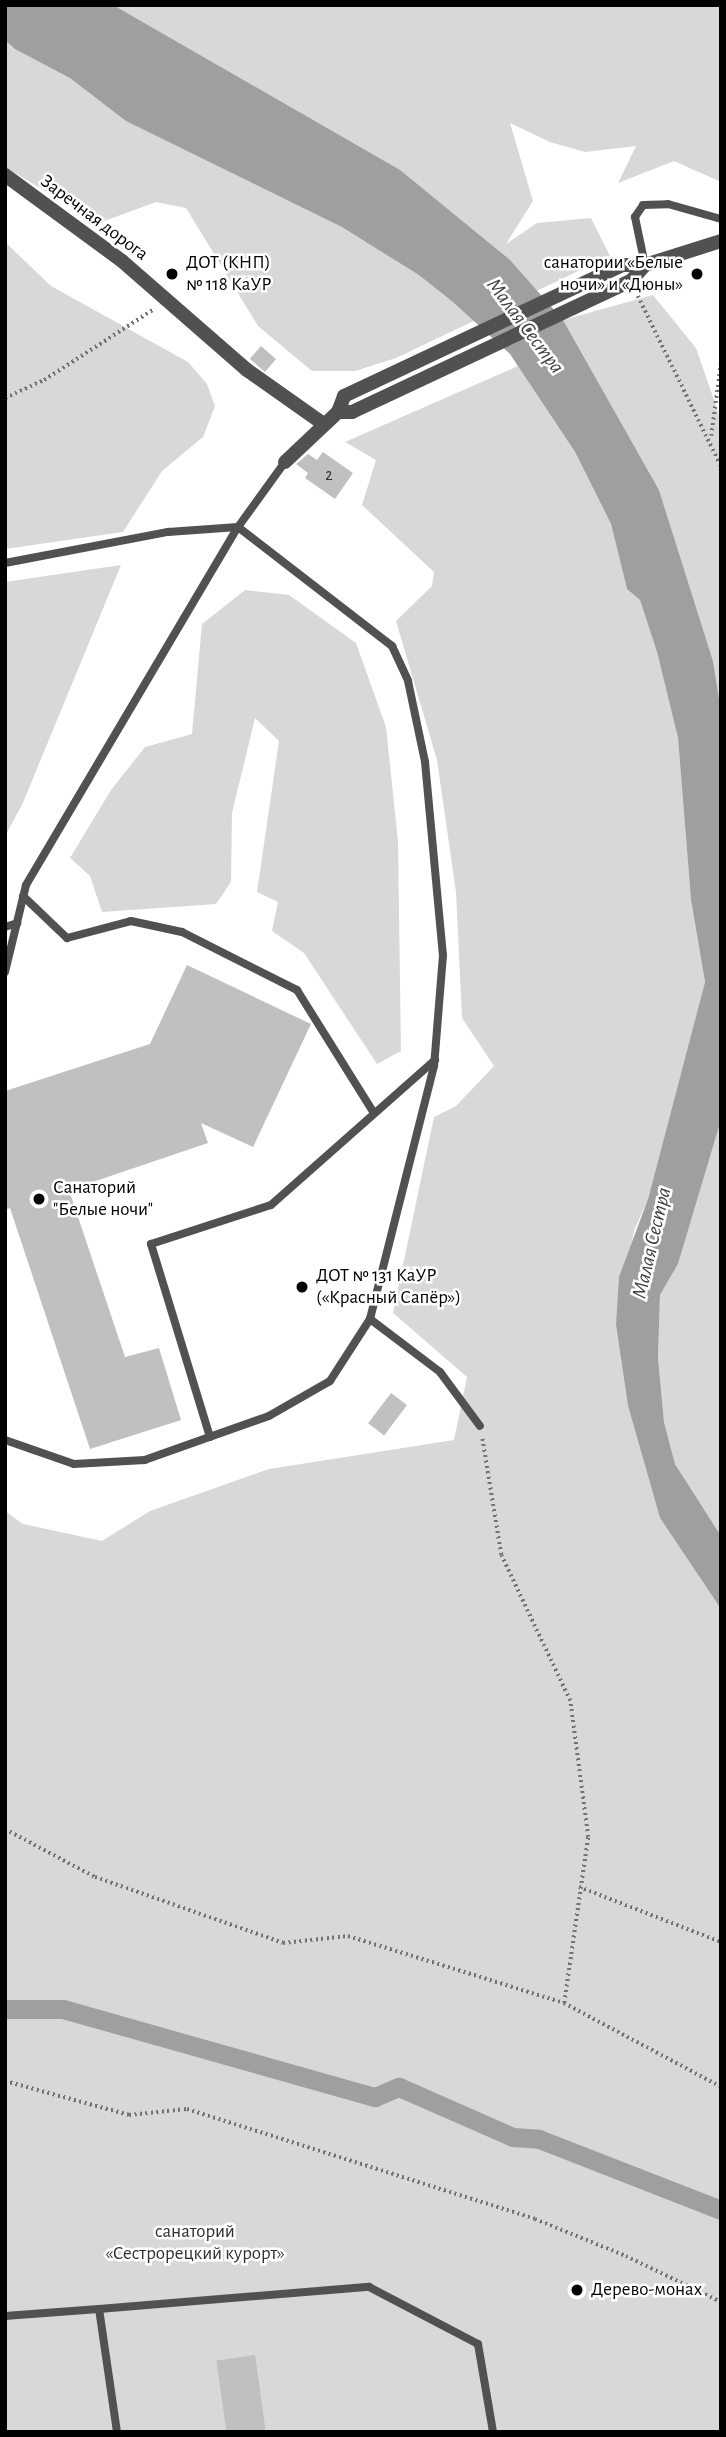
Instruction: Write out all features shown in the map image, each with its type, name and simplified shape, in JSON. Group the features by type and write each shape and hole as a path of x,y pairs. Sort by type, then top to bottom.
{"street":[{"name":"Заречная дорога","path":"5,175 167,301 247,370 322,423"},
{"path":"345,412 344,396 623,265 645,265 721,241"},
{"path":"285,462 322,423 631,281 645,265"}],"lane":[{"path":"645,265 635,217 643,205 668,204 721,219"},
{"path":"5,972 23,896 238,527 285,462"},
{"path":"5,563 168,532 238,527 393,646 408,681 425,762 438,867 443,955 435,1059 370,1319 330,1381 269,1416 145,1460 74,1464 5,1440"},
{"path":"23,896 67,938 131,921 182,932 297,990 374,1113"},
{"path":"5,927 17,923"},
{"path":"210,1437 151,1244 271,1205 435,1059"},
{"path":"370,1319 440,1372 480,1426"},
{"path":"5,2316 369,2287 478,2344 493,2432"},
{"path":"99,2309 117,2432"}],"path":[{"path":"631,281 710,438 721,466"},
{"path":"5,398 44,380 167,301"},
{"path":"710,438 721,361"},
{"path":"480,1426 501,1555 570,1701 588,1837 564,2003"},
{"path":"5,1829 95,1877 283,1943 348,1936 564,2003 721,2087"},
{"path":"579,1886 721,1942"},
{"path":"5,2081 129,2115 187,2109 535,2219 626,2256 721,2302"}],"green space":[{"path":"5,5 721,5 721,182 674,161 618,183 636,146 585,152 550,142 510,123 533,201 506,244 537,223 591,218 610,256 396,358 355,371 312,371 258,326 186,208 156,202 99,223 5,167"},
{"path":"5,242 51,286 188,362 207,384 215,406 203,437 162,471 123,532 5,549"},
{"path":"653,295 696,348 721,420 721,711 713,661 659,490 563,320"},
{"name":"санаторий «Сестрорецкий курорт»","path":"518,366 575,452 611,524 627,589 640,600 657,652 678,738 691,900 705,982 648,1199 634,1231 616,1325 628,1406 660,1518 721,1609 721,2432 5,2432 5,1511 23,1524 102,1541 150,1511 269,1469 454,1440 467,1377 393,1313 434,1117 456,1106 494,1066 462,1018 456,892 437,760 396,621 432,586 434,572 362,505 376,460 345,442"},
{"path":"121,565 22,805 5,836 5,582"},
{"path":"245,590 289,595 356,643 386,727 398,842 401,1051 377,1064 304,953 272,931 278,902 257,892 279,741 255,718 232,813 231,882 216,904 102,912 90,876 70,858 111,790 145,747 192,734 202,624"},
{"path":"721,1120 721,1536 675,1464 664,1422 658,1357 660,1295 678,1264"}],"water":[{"name":"Малая Сестра","path":"5,5 113,5 400,170 510,260 563,320 659,490 713,661 721,711 721,1120 678,1264 660,1295 658,1357 664,1422 675,1464 721,1536 721,1609 660,1518 628,1406 616,1325 619,1277 648,1199 705,982 691,900 678,738 657,652 640,600 627,589 611,524 575,452 510,354 453,302 419,275 342,227 126,121 70,78 15,49 5,40"}],"building":[{"path":"261,346 276,359 265,372 250,359"},
{"path":"323,452 353,473 335,499 305,478 308,473 296,464 308,454 317,460"},
{"name":"Санаторий \"Белые ночи\"","path":"187,965 311,1024 253,1147 201,1123 208,1143 69,1190 125,1357 159,1348 181,1420 90,1449 10,1208 5,1210 5,1091 150,1044"},
{"path":"391,1393 407,1405 384,1435 368,1423"},
{"path":"255,2355 266,2432 226,2432 216,2360"}],"waterway":[{"path":"5,2009 63,2009 375,2097 399,2087 513,2137 539,2139 721,2210"}],"place":[{"name":"ДОТ (КНП) № 118 КаУР","path":"172,274"},
{"name":"санатории «Белые ночи» и «Дюны»","path":"697,274"},
{"name":"Санаторий \"Белые ночи\"","path":"39,1199"},
{"name":"ДОТ № 131 КаУР («Красный Сапёр»)","path":"302,1287"},
{"name":"Дерево-монах","path":"577,2290"}]}
